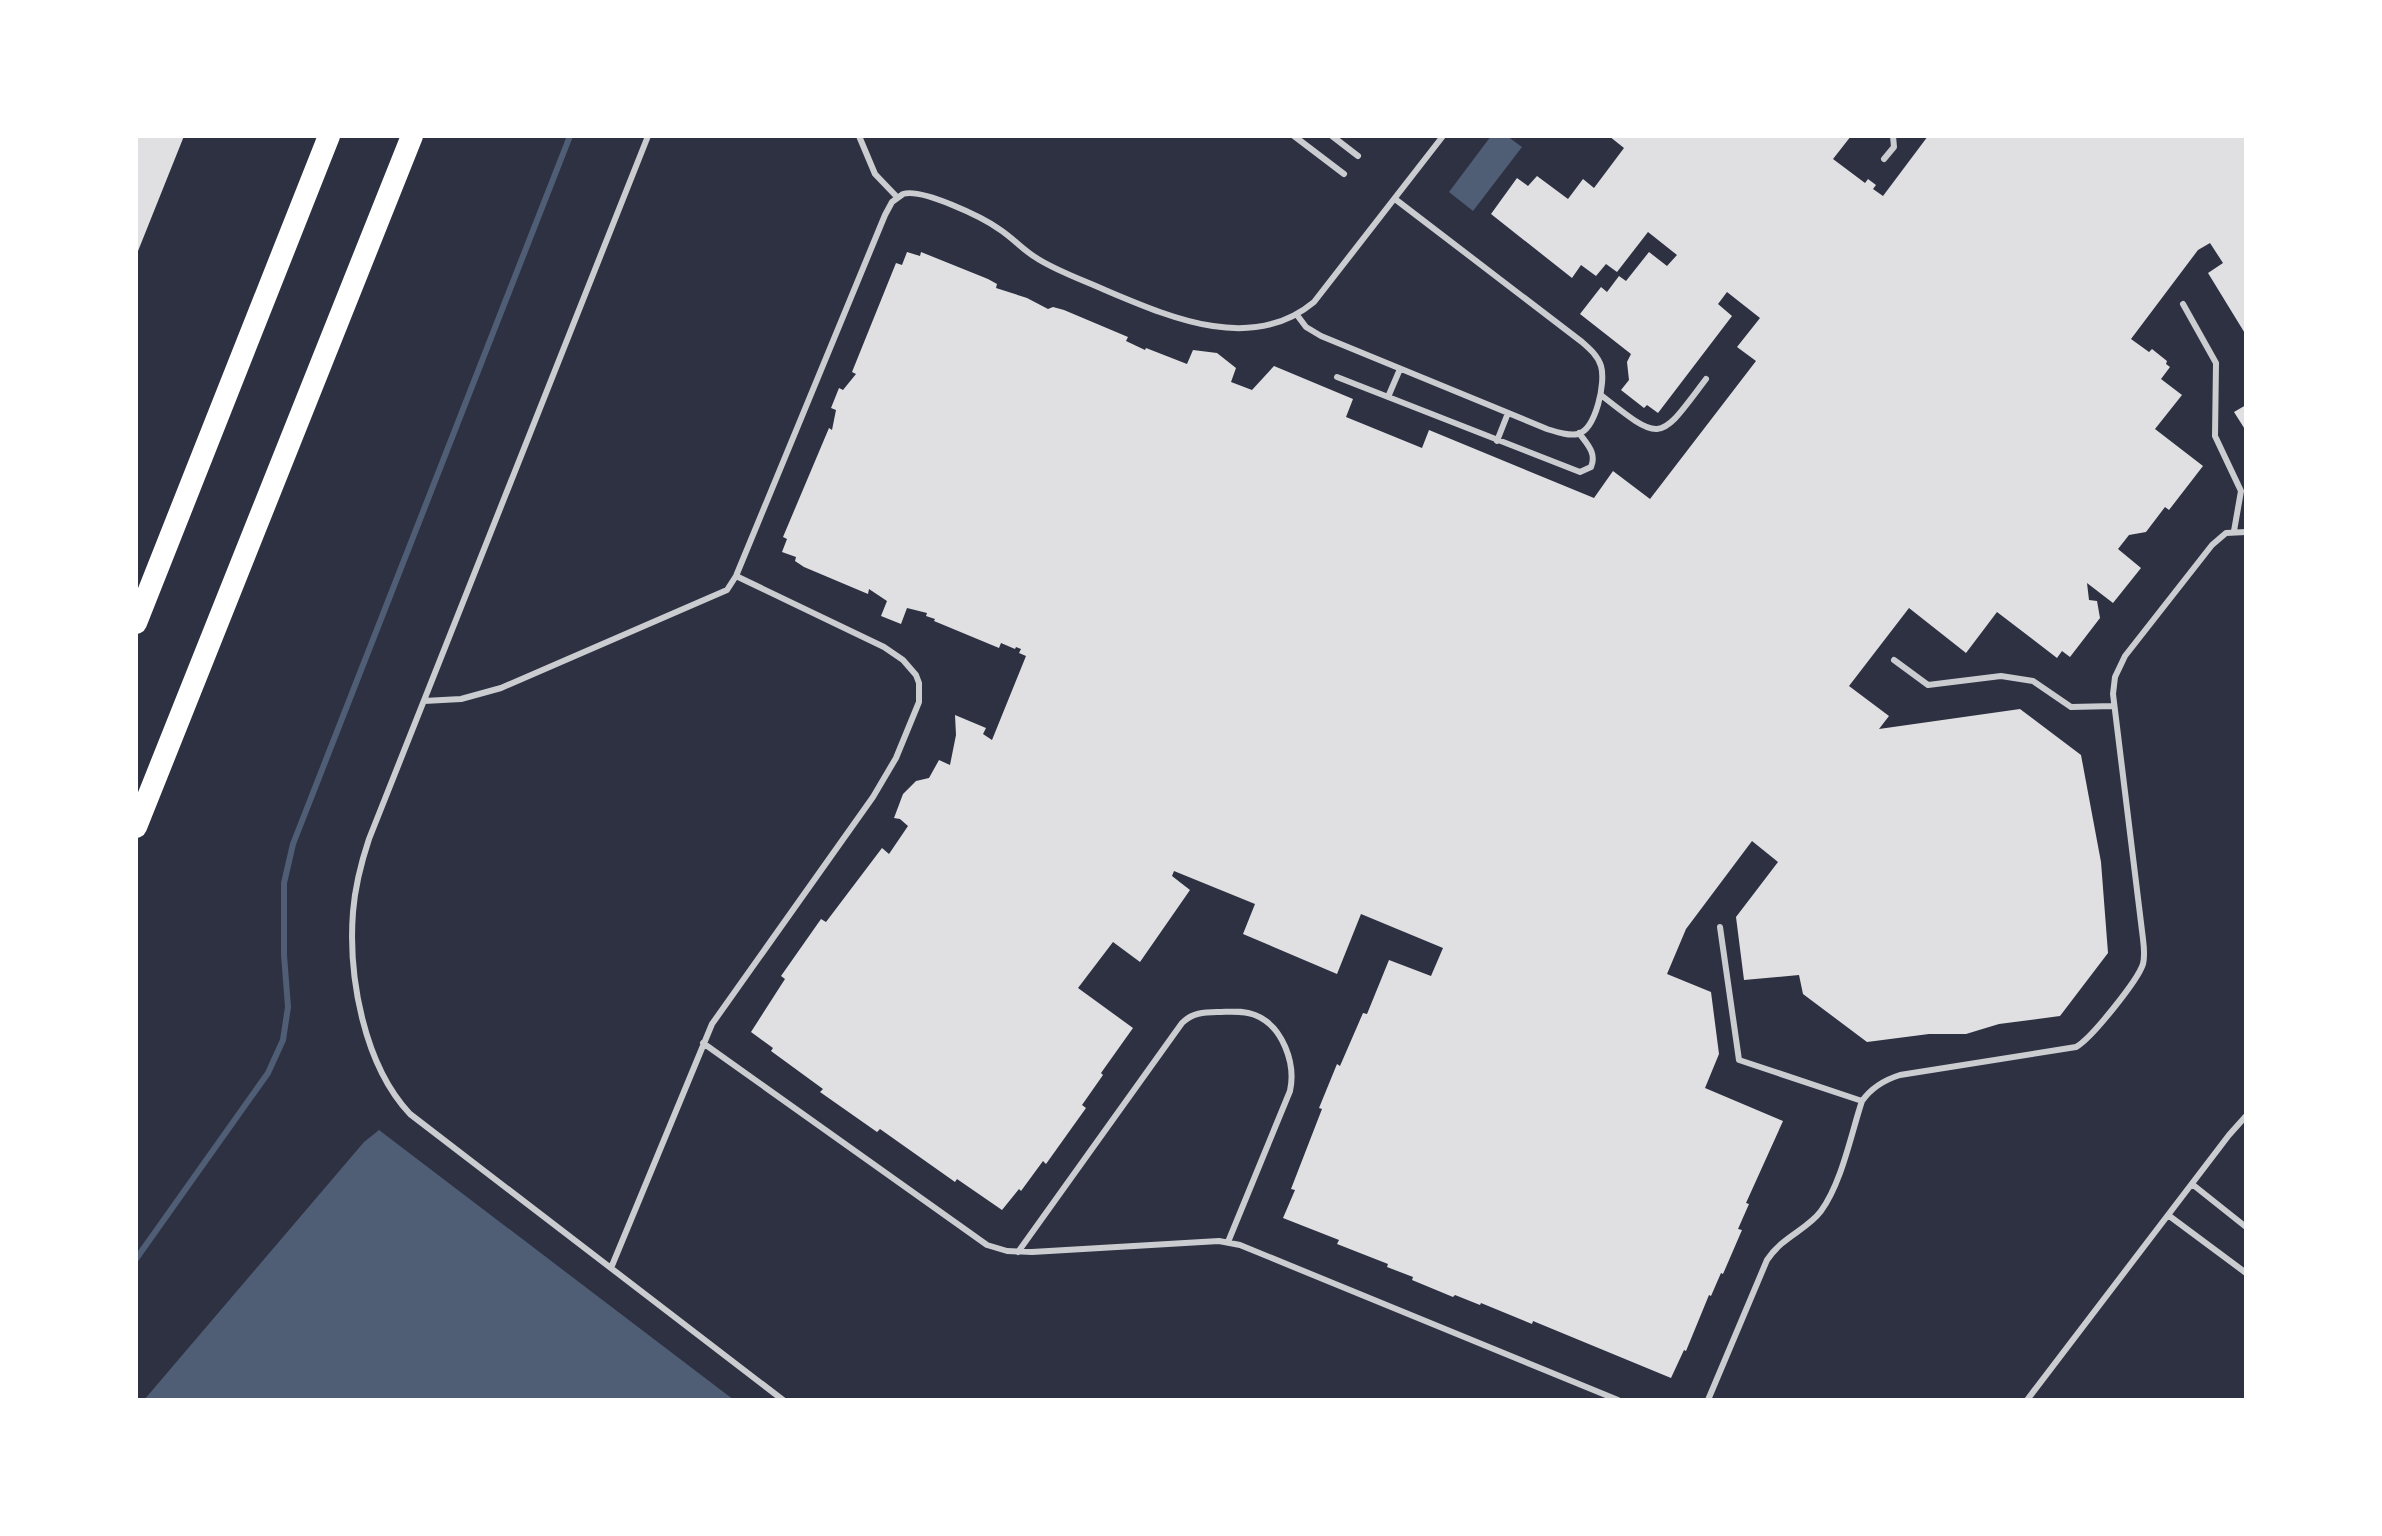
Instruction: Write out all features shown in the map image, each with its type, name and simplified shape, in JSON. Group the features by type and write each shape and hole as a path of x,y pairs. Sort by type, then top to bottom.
{"highway":[{"path":"136,623 329,136"},
{"path":"136,827 412,136"}],"lane":[{"path":"648,136 369,839 354,899 353,951 371,1052 393,1094 422,1125 783,1400"},
{"path":"859,136 875,174 897,197"},
{"path":"1294,136 1344,174"},
{"path":"1332,136 1358,156"},
{"path":"424,701 461,699 501,688 722,594 736,576 885,215 897,197 914,192 987,221 1044,263 1182,321 1240,328 1271,324 1297,315 1322,294 1443,136"},
{"path":"1884,159 1894,147 1893,136"},
{"path":"1297,315 1306,327 1321,336 1508,413 1558,432 1579,433 1588,426 1601,395 1602,369 1588,348 1395,199"},
{"path":"2183,304 2216,363 2215,436 2241,491 2234,531"},
{"path":"1388,397 1400,369"},
{"path":"1337,377 1580,472 1587,470 1594,461 1590,447 1579,433"},
{"path":"1601,395 1638,425 1662,429 1674,421 1706,379"},
{"path":"1497,441 1508,413"},
{"path":"1708,1400 1767,1260 1781,1242 1814,1219 1829,1198 1862,1101 1876,1086 1900,1075 2076,1047 2091,1036 2140,970 2143,939 2113,685 2121,663 2212,545 2226,533 2246,532"},
{"path":"611,1268 712,1024 881,785 909,730 920,692 916,675 895,654 736,576"},
{"path":"1894,660 1928,685 2001,676 2033,681 2071,707 2114,706"},
{"path":"1720,927 1739,1060 1862,1101"},
{"path":"1018,1252 1182,1023 1200,1013 1245,1012 1264,1019 1271,1026 1287,1052 1292,1080 1228,1242"},
{"path":"703,1043 987,1245 1018,1252 1228,1242 1618,1400"},
{"path":"2027,1400 2246,1116"},
{"path":"2192,1184 2246,1227"},
{"path":"2168,1215 2246,1273"}],"water":[{"path":"1491,136 1507,136 1522,147 1473,211 1449,192"},
{"path":"379,1130 734,1400 144,1400 364,1142"}],"building":[{"path":"136,136 184,136 136,256"},
{"path":"1609,136 1851,136 1833,159 1865,183 1868,179 1876,185 1873,189 1883,196 1928,136 2246,136 2246,335 2208,273 2223,263 2210,243 2198,250 2131,339 2149,352 2152,349 2167,361 2170,367 2161,379 2182,395 2155,429 2203,466 2169,510 2165,507 2146,532 2129,535 2118,549 2141,568 2113,603 2087,583 2089,600 2097,601 2100,618 2070,657 2062,651 2057,658 1997,612 1966,653 1909,608 1849,686 1889,716 1879,729 2020,709 2081,755 2101,862 2108,953 2060,1016 1999,1024 1966,1034 1929,1034 1867,1042 1803,994 1799,975 1744,980 1736,917 1778,862 1752,841 1686,929 1667,974 1711,992 1719,1054 1705,1088 1783,1121 1746,1203 1749,1204 1738,1229 1742,1230 1723,1274 1709,1295 1671,1378 1533,1321 1532,1324 1481,1303 1453,1297 1412,1280 1413,1277 1387,1267 1388,1264 1337,1244 1339,1240 1283,1218 1322,1109 1319,1108 1337,1064 1340,1066 1363,1013 1367,1014 1389,960 1431,976 1443,948 1361,914 1337,974 1243,934 1255,904 1174,871 1172,876 1190,890 1140,962 1113,942 1078,988 1133,1028 1082,1105 1086,1108 1046,1164 1043,1161 1002,1210 957,1179 955,1182 880,1129 877,1132 820,1092 823,1089 771,1051 773,1048 751,1032 785,979 781,976 821,919 826,922 882,848 889,854 908,826 894,818 903,794 916,781 929,778 939,760 950,765 956,735 955,715 986,728 983,734 992,740 1026,656 1019,653 1021,649 1016,647 1001,643 999,648 934,621 926,616 927,613 907,608 901,624 881,616 887,601 869,589 868,594 804,567 795,561 796,557 782,552 787,539 783,537 829,428 832,430 836,410 831,408 839,388 843,390 856,374 852,372 896,263 902,265 907,252 920,256 921,252 988,279 997,284 996,288 1048,309 1064,310 1128,337 1126,341 1145,350 1187,364 1193,350 1217,353 1236,368 1231,382 1252,390 1274,366 1353,399 1346,417 1422,448 1429,430 1594,498 1613,471 1650,499 1756,361 1737,347 1760,318 1727,292 1718,304 1732,316 1658,413 1647,405 1644,408 1621,390 1629,380 1627,362 1631,354 1580,314 1601,287 1607,292 1619,276 1626,281 1649,252 1667,266 1677,255 1648,232 1617,272 1606,264 1596,276 1581,265 1572,278 1491,214 1517,178 1528,186 1537,176 1568,199 1583,179 1594,188 1624,148"},
{"path":"2246,405 2246,431 2234,412"}],"waterway":[{"path":"136,1259 268,1073 283,1040 288,1007 284,883 293,844 570,136"}]}
